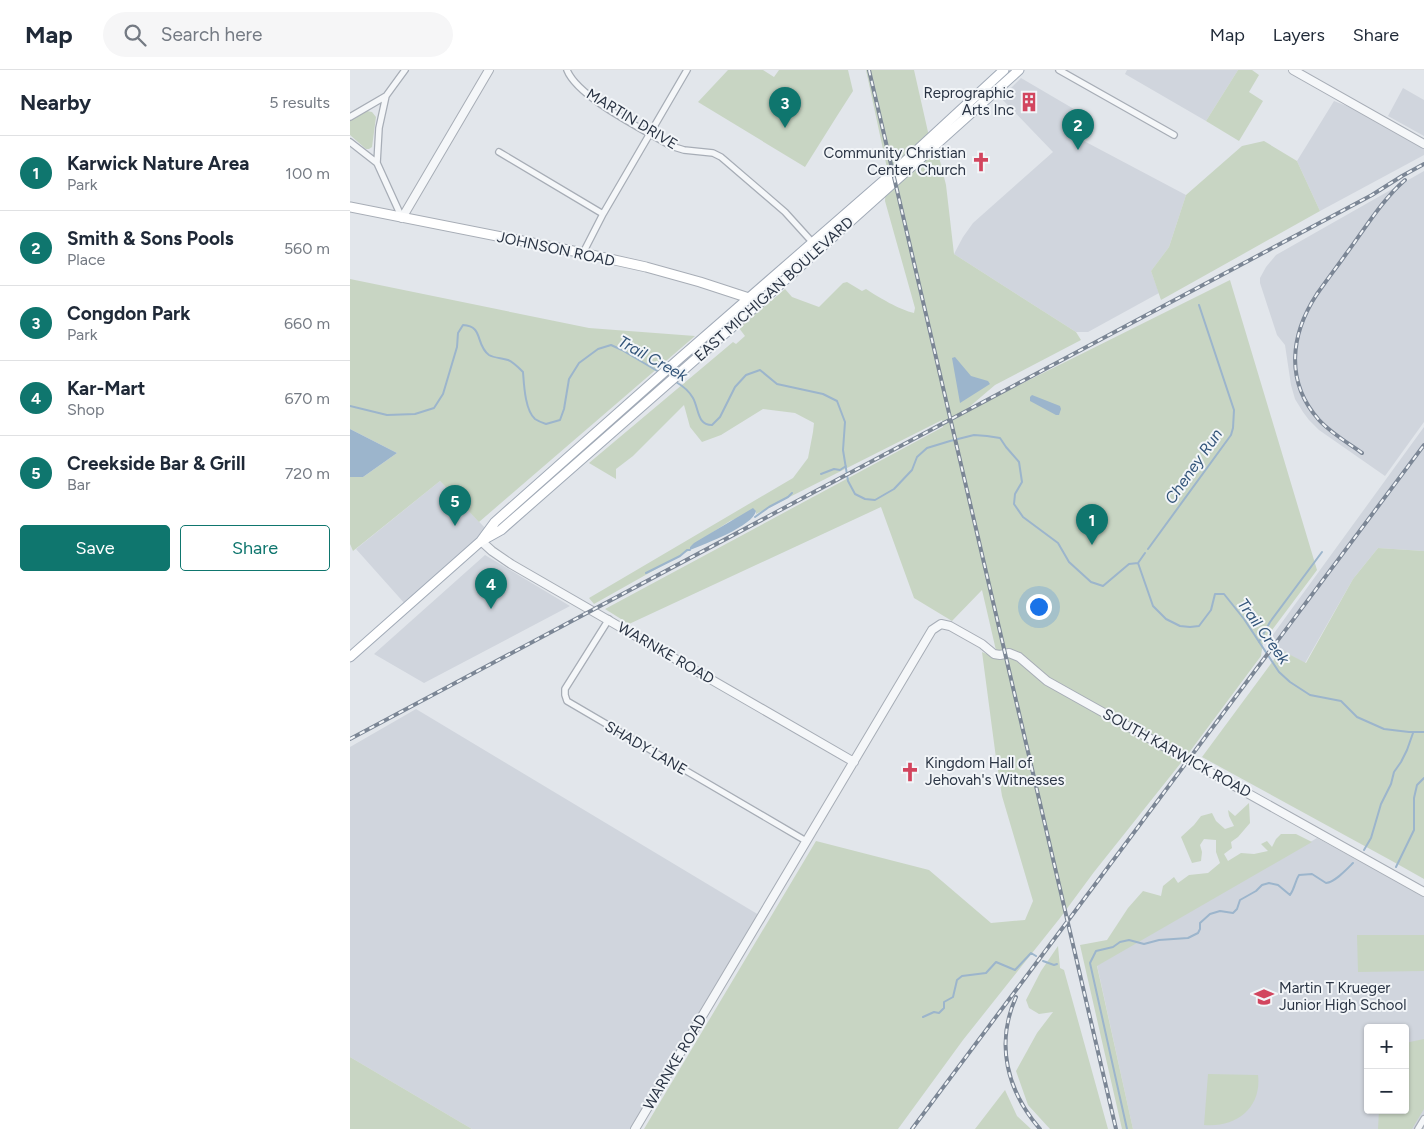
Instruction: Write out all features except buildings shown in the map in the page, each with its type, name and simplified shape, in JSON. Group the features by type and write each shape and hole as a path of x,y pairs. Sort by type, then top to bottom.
{"main road":[{"name":"EAST MICHIGAN BOULEVARD","path":"481,541 501,530 756,306 888,176 1004,70"},
{"name":"EAST MICHIGAN BOULEVARD","path":"350,657 481,541 495,522 680,358 749,298 816,246 1018,70"},
{"name":"JOHNSON ROAD","path":"350,207 583,253 682,277 749,298"},
{"path":"749,298 756,306"}],"street":[{"path":"376,163 379,128 386,96 404,70"},
{"path":"402,218 490,70"},
{"name":"MARTIN DRIVE","path":"567,70 579,87 594,100 671,146 684,150 713,153 721,157 785,212 816,246"},
{"path":"583,253 603,214 687,70"},
{"path":"1059,70 1174,135"},
{"path":"1293,70 1424,144"},
{"path":"350,117 386,96"},
{"path":"350,142 376,163 402,218"},
{"path":"499,152 603,214"},
{"name":"WARNKE ROAD","path":"481,541 511,564 854,762"},
{"name":"SHADY LANE","path":"609,620 565,689 567,701 806,841"},
{"name":"SOUTH KARWICK ROAD","path":"932,630 941,624 950,626 982,644 994,654 1009,653 1019,657 1047,681 1424,892"},
{"name":"WARNKE ROAD","path":"635,1129 932,630"},
{"path":"1418,1129 1424,1119"}],"shaded area":[{"path":"1127,70 1238,70 1206,121 1125,74"},
{"path":"1021,78 1079,112 1067,132 1186,195 1169,247 1151,271 1159,293 1088,332 1076,332 954,254 973,223 1053,152 1001,98"},
{"path":"1403,88 1424,100 1424,136 1388,116"},
{"path":"1334,101 1352,108 1424,149 1424,155 1320,211 1297,161"},
{"path":"1424,171 1424,422 1385,476 1319,430 1303,412 1295,399 1285,345 1277,335 1260,278 1276,255"},
{"path":"1424,427 1424,551 1378,548 1353,579 1305,663 1267,643"},
{"path":"440,481 486,529 480,540 406,605 356,549"},
{"path":"485,555 570,606 424,683 374,654"},
{"path":"416,709 759,915 632,1129 472,1129 350,1057 350,747"},
{"name":"Martin T Krueger Junior High School","path":"1317,838 1424,896 1424,1129 1133,1129 1097,965"}],"green space":[{"path":"728,70 763,70 774,77 779,70 848,70 853,91 805,167 698,102"},
{"path":"866,70 914,70 928,132 939,157 946,185 954,254 1076,332 1081,340 995,385 961,414 1230,280 1317,570 1263,642 1261,656 1188,754 963,1040 898,1129 644,1129 816,841 929,870 991,923 1025,920 1033,901 1002,796 982,652 998,659 982,590 952,621 914,598 881,507 629,624 605,609 943,427 942,420 756,514 756,511 730,521 690,547 690,550 594,604 589,598 793,478 808,458 814,423 795,413 763,409 721,435 702,442 690,427 684,405 633,456 616,469 616,479 589,463 733,342 736,344 745,336 739,328 785,289 792,297 819,307 843,283 847,282 862,291 866,289 896,306 914,313 915,308 885,201 887,168"},
{"path":"1238,70 1252,70 1259,75 1249,92 1263,101 1239,141 1206,121"},
{"path":"367,111 372,112 376,117 372,147 369,149 366,149 350,135 350,121"},
{"path":"1264,141 1297,161 1320,211 1161,300 1151,271 1169,247 1186,195 1242,146"},
{"path":"350,279 589,328 695,336 479,522 440,481 353,551 350,544 350,477 363,477 397,453 350,429"},
{"path":"1378,548 1424,551 1424,879 1202,757 1281,650 1306,663 1353,579"},
{"path":"1249,803 1250,823 1231,842 1232,848 1224,854 1228,861 1241,853 1254,854 1268,851 1261,844 1267,841 1272,847 1281,834 1296,834 1312,842 1097,966 1133,1129 1122,1129 1080,945 1107,940 1128,908 1143,891 1161,896 1163,886 1174,877 1178,883 1189,875 1208,873 1220,863 1216,852 1216,840 1204,839 1200,845 1202,852 1201,861 1192,863 1181,837 1201,816 1212,813 1216,821 1225,829 1234,826 1228,810 1235,816"},
{"path":"1357,935 1424,935 1424,971 1358,972"},
{"path":"1058,946 1060,968 1064,970 1108,1129 1050,1129 1028,1105 1016,1071 1037,1033 1053,1012 1039,1014 1029,1008 1026,1000 1041,971"},
{"path":"1424,1039 1424,1109 1412,1129 1378,1129 1379,1114 1409,1114 1409,1042"},
{"path":"350,1057 472,1129 350,1129"},
{"path":"1208,1074 1258,1075 1256,1097 1244,1114 1226,1123 1204,1125"},
{"path":"1005,1090 1017,1116 1031,1129 975,1129"}],"water":[{"path":"955,357 971,376 988,381 990,384 960,403 952,358"},
{"path":"1032,395 1060,406 1059,415 1030,401"},
{"path":"350,429 397,453 363,477 350,477"},
{"path":"753,508 756,511 747,523 728,534 690,550 694,543"}],"waterway":[{"name":"Cheney Run","path":"1148,549 1231,435 1233,428 1234,410 1199,305"},
{"name":"Trail Creek","path":"350,406 387,415 415,414 434,408 443,394 457,347 458,333 463,325 470,326 477,332 482,346 489,355 506,359 523,372 529,410 535,419 546,424 560,420 564,409 569,379 579,363 598,349 611,345 659,372"},
{"name":"Trail Creek","path":"676,382 691,395 701,419 707,424 712,425 720,417 735,387 746,375 760,370 777,384 823,394 837,401 845,422 843,450 848,481 855,494 865,499 875,500 894,489 912,470 917,457 927,448 974,435 1000,438 1019,462 1022,482 1015,494 1014,504 1023,517 1058,543 1069,562 1091,582 1103,586 1129,564 1138,563 1153,606 1166,619 1180,626 1190,627 1199,626 1211,610 1215,594 1224,594 1244,619 1279,672 1290,682 1310,695 1341,701 1357,717 1384,729 1424,732"},
{"path":"821,474 834,469 840,470 846,466"},
{"path":"755,517 792,493"},
{"path":"646,573 690,550"},
{"path":"1259,642 1270,622 1322,552"},
{"name":"Cheney Run","path":"1138,563 1145,553"},
{"path":"1364,850 1371,838 1381,804 1391,784 1394,772 1407,750 1413,733"},
{"path":"1396,867 1414,830 1414,798 1417,785 1424,778"},
{"path":"1127,1129 1090,963 1096,951 1113,947 1120,942 1129,940 1144,944 1159,940 1188,938 1198,933 1200,923 1210,914 1220,911 1233,913 1237,909 1240,900 1256,891 1262,885 1269,883 1278,885 1290,895 1299,875 1312,874 1326,883 1337,878 1353,863"},
{"path":"923,1017 934,1012 939,1013 944,1008 944,1002 953,997 957,980 962,976 986,973 996,962 1015,970 1031,953 1036,956"},
{"path":"1043,961 1054,965 1057,964"}],"railway":[{"path":"869,70 1116,1129"},
{"path":"350,739 1372,195 1424,164"},
{"path":"1362,453 1324,425 1308,405 1296,374 1297,342 1301,326 1317,294 1381,206 1405,180"},
{"path":"912,1129 1424,445"},
{"path":"1016,997 1006,1032 1008,1066 1012,1083 1019,1099 1040,1129"}],"place":[{"name":"Reprographic Arts Inc","path":"1029,102"},
{"name":"Congdon Park","path":"785,128"},
{"name":"Smith & Sons Pools","path":"1078,150"},
{"name":"Community Christian Center Church","path":"981,162"},
{"name":"Creekside Bar & Grill","path":"455,526"},
{"name":"Karwick Nature Area","path":"1092,545"},
{"name":"Kar-Mart","path":"491,609"},
{"name":"Kingdom Hall of Jehovah's Witnesses","path":"910,772"},
{"name":"Martin T Krueger Junior High School","path":"1264,997"}]}
